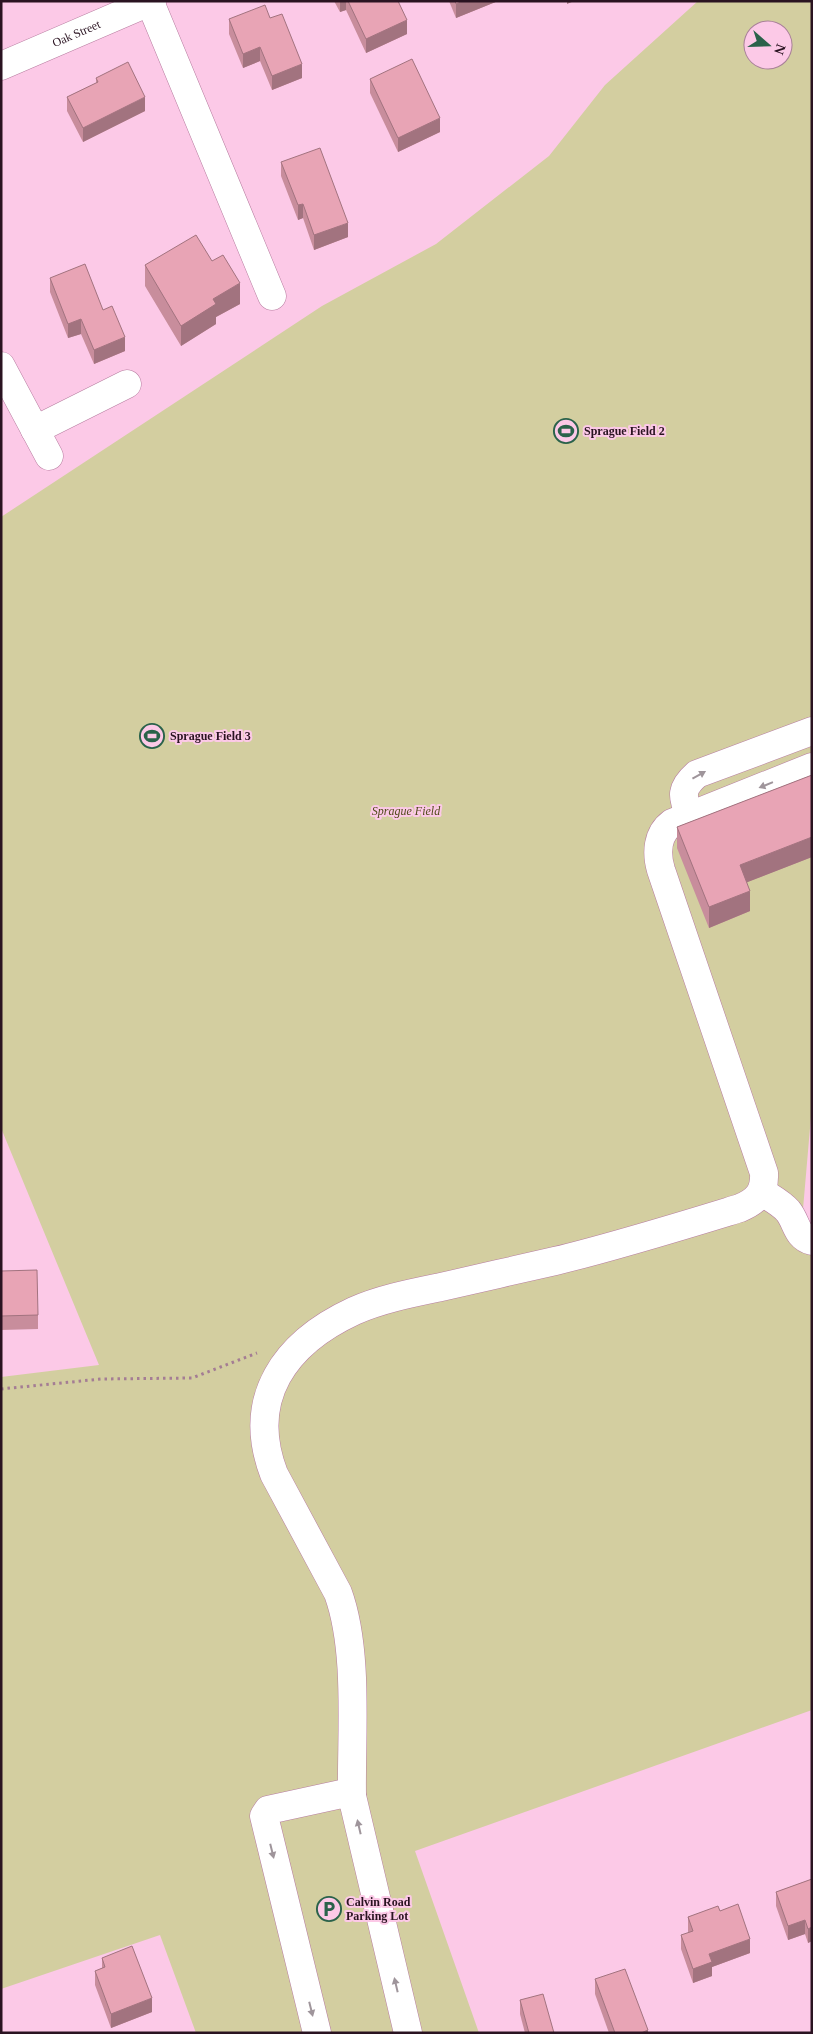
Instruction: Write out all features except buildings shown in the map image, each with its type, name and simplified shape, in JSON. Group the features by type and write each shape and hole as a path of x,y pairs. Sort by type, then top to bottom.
{"street":[{"name":"Oak Street","path":"1,66 151,2"},
{"path":"151,2 272,296"},
{"path":"1,366 49,456"},
{"path":"35,430 127,384"},
{"path":"690,815 685,804 683,792 697,774 812,731"},
{"path":"408,2033 352,1796 352,1688 349,1642 344,1609 338,1594 274,1474 264,1439 264,1418 276,1377 300,1346 336,1320 374,1304 617,1245 740,1208 757,1198 762,1192 764,1173 659,864 658,846 664,830 672,823 812,767"},
{"path":"762,1192 789,1213 799,1234 803,1238 812,1241"},
{"path":"317,2033 264,1816 268,1810 343,1793 352,1796"}],"path":[{"path":"1,1389 101,1379 192,1378 287,1342 300,1346"}],"green space":[{"name":"Sprague Field","path":"698,1 812,1 812,1105 803,1209 812,1235 812,1710 415,1851 479,2033 196,2033 160,1935 1,1989 1,1377 99,1365 1,1128 1,517 322,306 436,244 549,156 605,85"}],"place":[{"name":"Sprague Field 2","path":"566,431"},
{"name":"Sprague Field 3","path":"152,736"},
{"name":"Calvin Road Parking Lot","path":"329,1909"}]}
